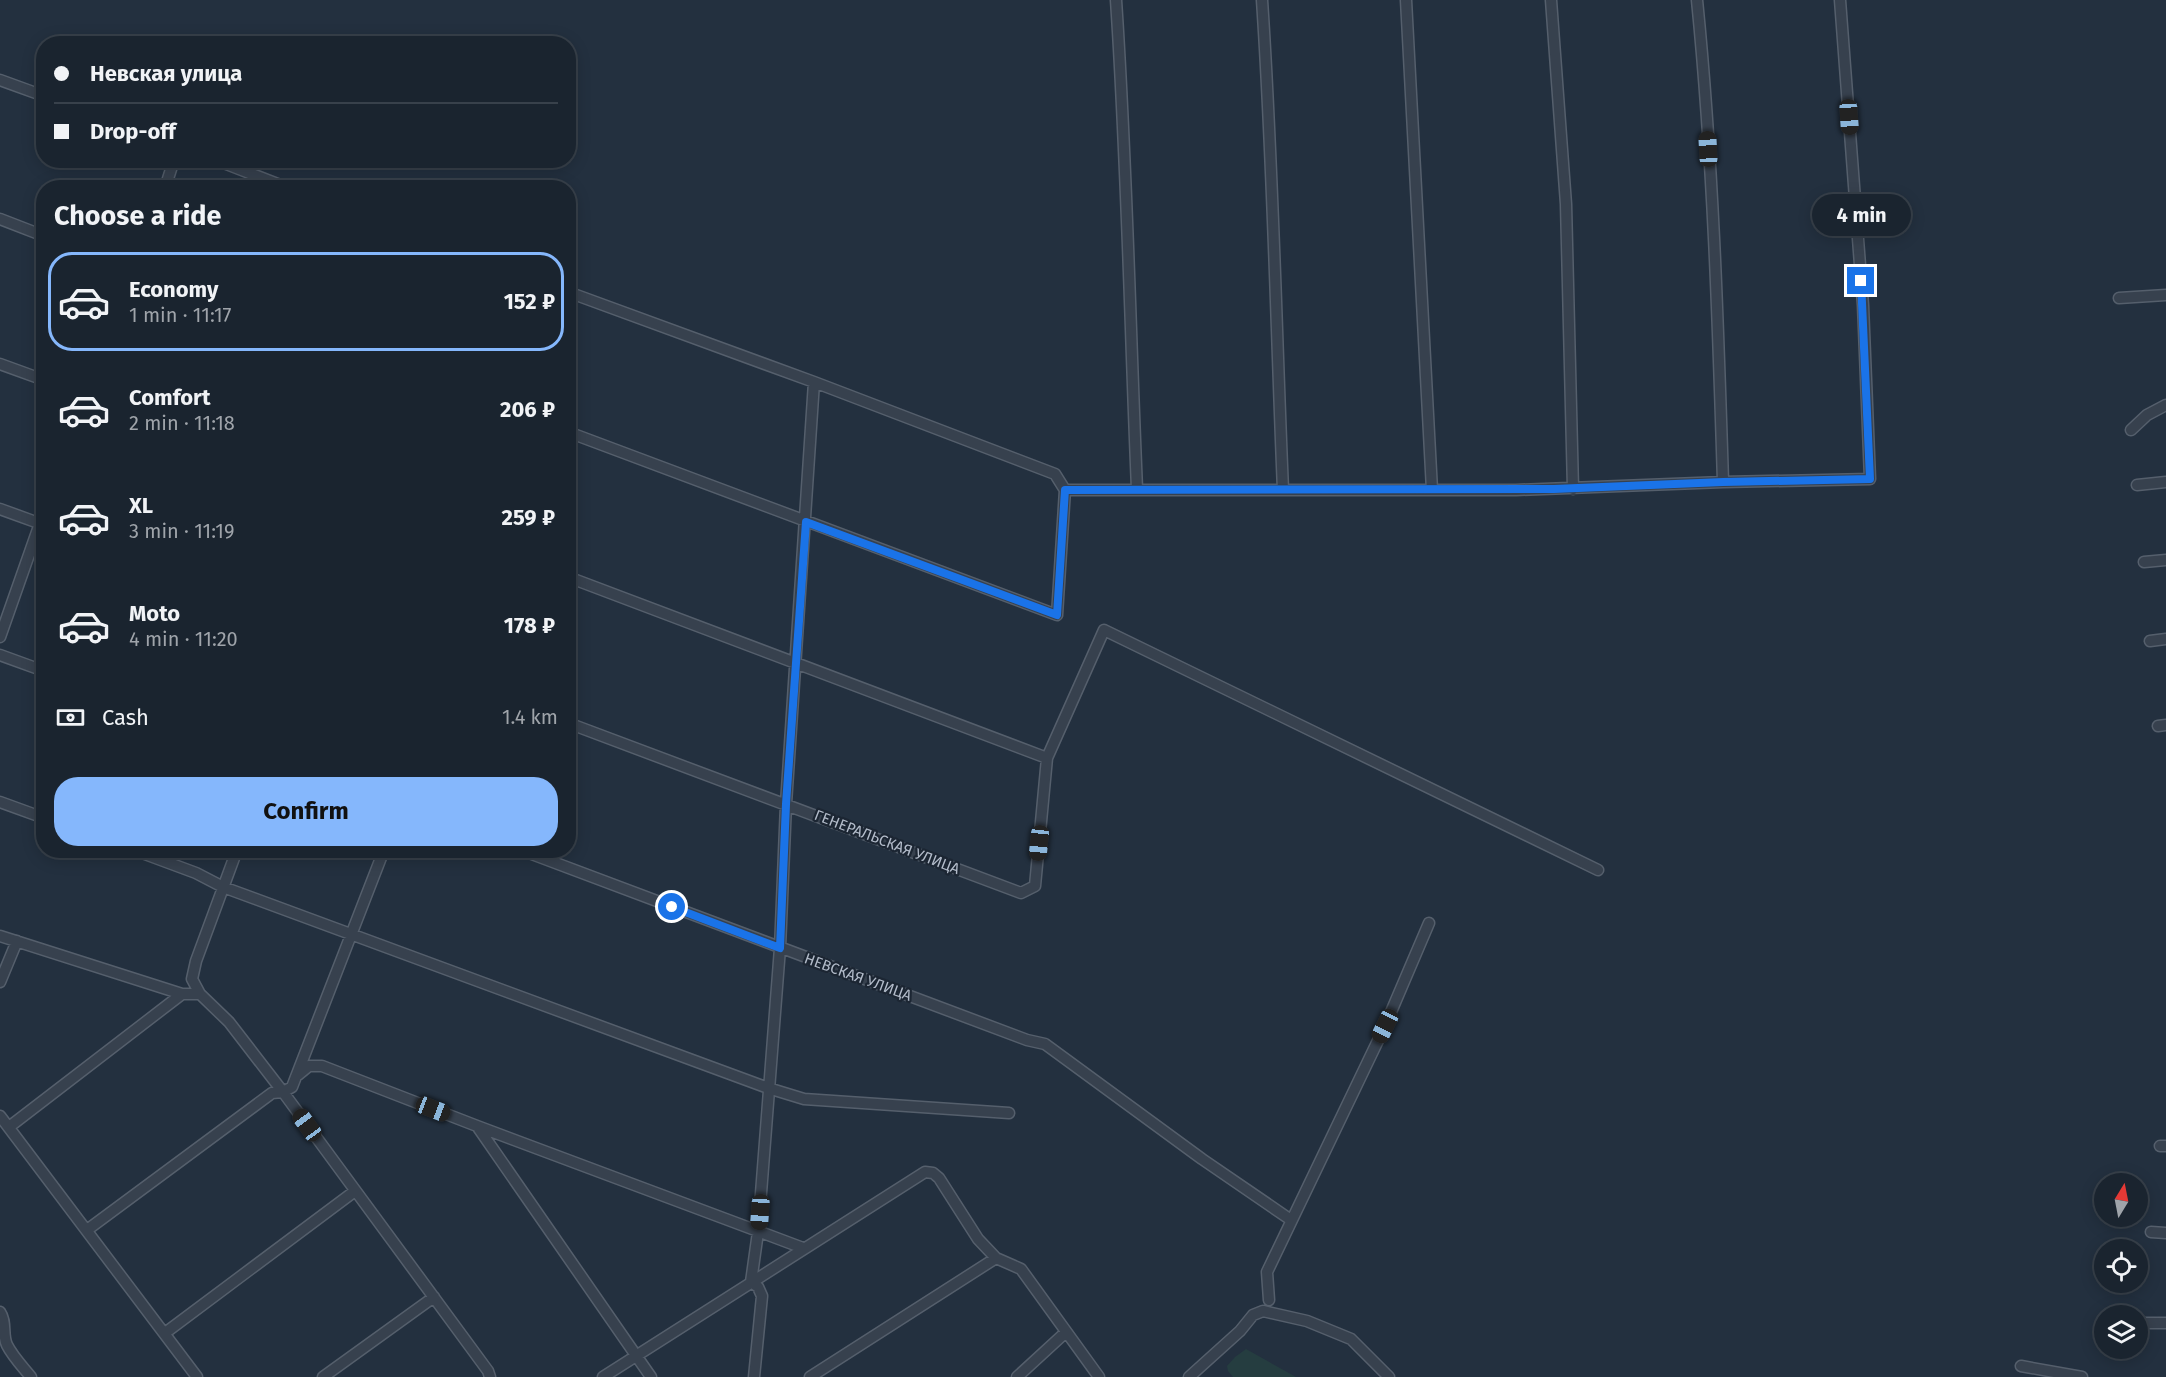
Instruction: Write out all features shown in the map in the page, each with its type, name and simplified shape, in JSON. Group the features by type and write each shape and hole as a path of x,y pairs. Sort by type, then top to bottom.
{"street":[{"path":"1116,0 1124,117 1129,316 1137,489"},
{"path":"1262,0 1270,127 1283,490"},
{"path":"1406,0 1432,490"},
{"path":"1551,0 1566,204 1573,489"},
{"path":"1697,0 1703,60 1717,293 1723,482"},
{"path":"1065,490 1573,489 1723,482 1870,479 1863,305 1840,0"},
{"path":"0,80 36,93"},
{"path":"237,168 267,180"},
{"path":"0,219 36,233"},
{"path":"576,295 1055,474 1065,490 1057,615 576,435"},
{"path":"2119,298 2166,295"},
{"path":"0,364 36,377"},
{"path":"752,1282 758,1232 780,948 786,804 814,382"},
{"path":"2132,430 2147,415 2166,405"},
{"path":"2137,485 2166,482"},
{"path":"0,509 36,523"},
{"path":"0,637 36,539"},
{"path":"2144,562 2166,560"},
{"path":"576,580 1047,758 1104,630 1598,870"},
{"path":"2150,640 2166,639"},
{"path":"0,655 36,668"},
{"name":"ГЕНЕРАЛЬСКАЯ УЛИЦА","path":"576,726 1021,893 1035,886 1047,758"},
{"path":"0,802 36,815"},
{"path":"156,858 352,934 768,1088 804,1099 1009,1113"},
{"path":"234,858 196,961 192,979 200,994 229,1022 283,1092 488,1371 490,1377"},
{"path":"87,1230 272,1093 283,1092 292,1086 381,858"},
{"name":"НЕВСКАЯ УЛИЦА","path":"542,858 1027,1040 1045,1044 1202,1159 1291,1220"},
{"path":"1269,1300 1267,1272 1385,1026 1429,923"},
{"path":"0,936 182,994 200,994"},
{"path":"0,982 17,941"},
{"path":"9,1127 182,994"},
{"path":"298,1075 309,1066 322,1066 803,1248"},
{"path":"0,1116 197,1377"},
{"path":"477,1126 651,1377"},
{"path":"603,1377 925,1172 933,1173 939,1178 978,1239 996,1258 1021,1269 1099,1377"},
{"path":"165,1333 355,1191"},
{"path":"2151,1232 2166,1233"},
{"path":"810,1377 996,1258"},
{"path":"752,1282 758,1287 762,1296 754,1377"},
{"path":"323,1377 434,1297"},
{"path":"1189,1377 1240,1331 1253,1316 1263,1311 1307,1321 1351,1339 1389,1377"},
{"path":"0,1312 3,1317 3,1335 8,1346 31,1377"},
{"path":"2148,1323 2166,1323"},
{"path":"1017,1377 1066,1332"},
{"path":"2021,1366 2082,1377"}],"green space":[{"path":"1246,1349 1296,1377 1233,1377 1227,1366"}],"route":[{"path":"672,907 780,948 786,804 806,522 1057,615 1065,490 1573,489 1723,482 1870,479 1861,281"}]}
